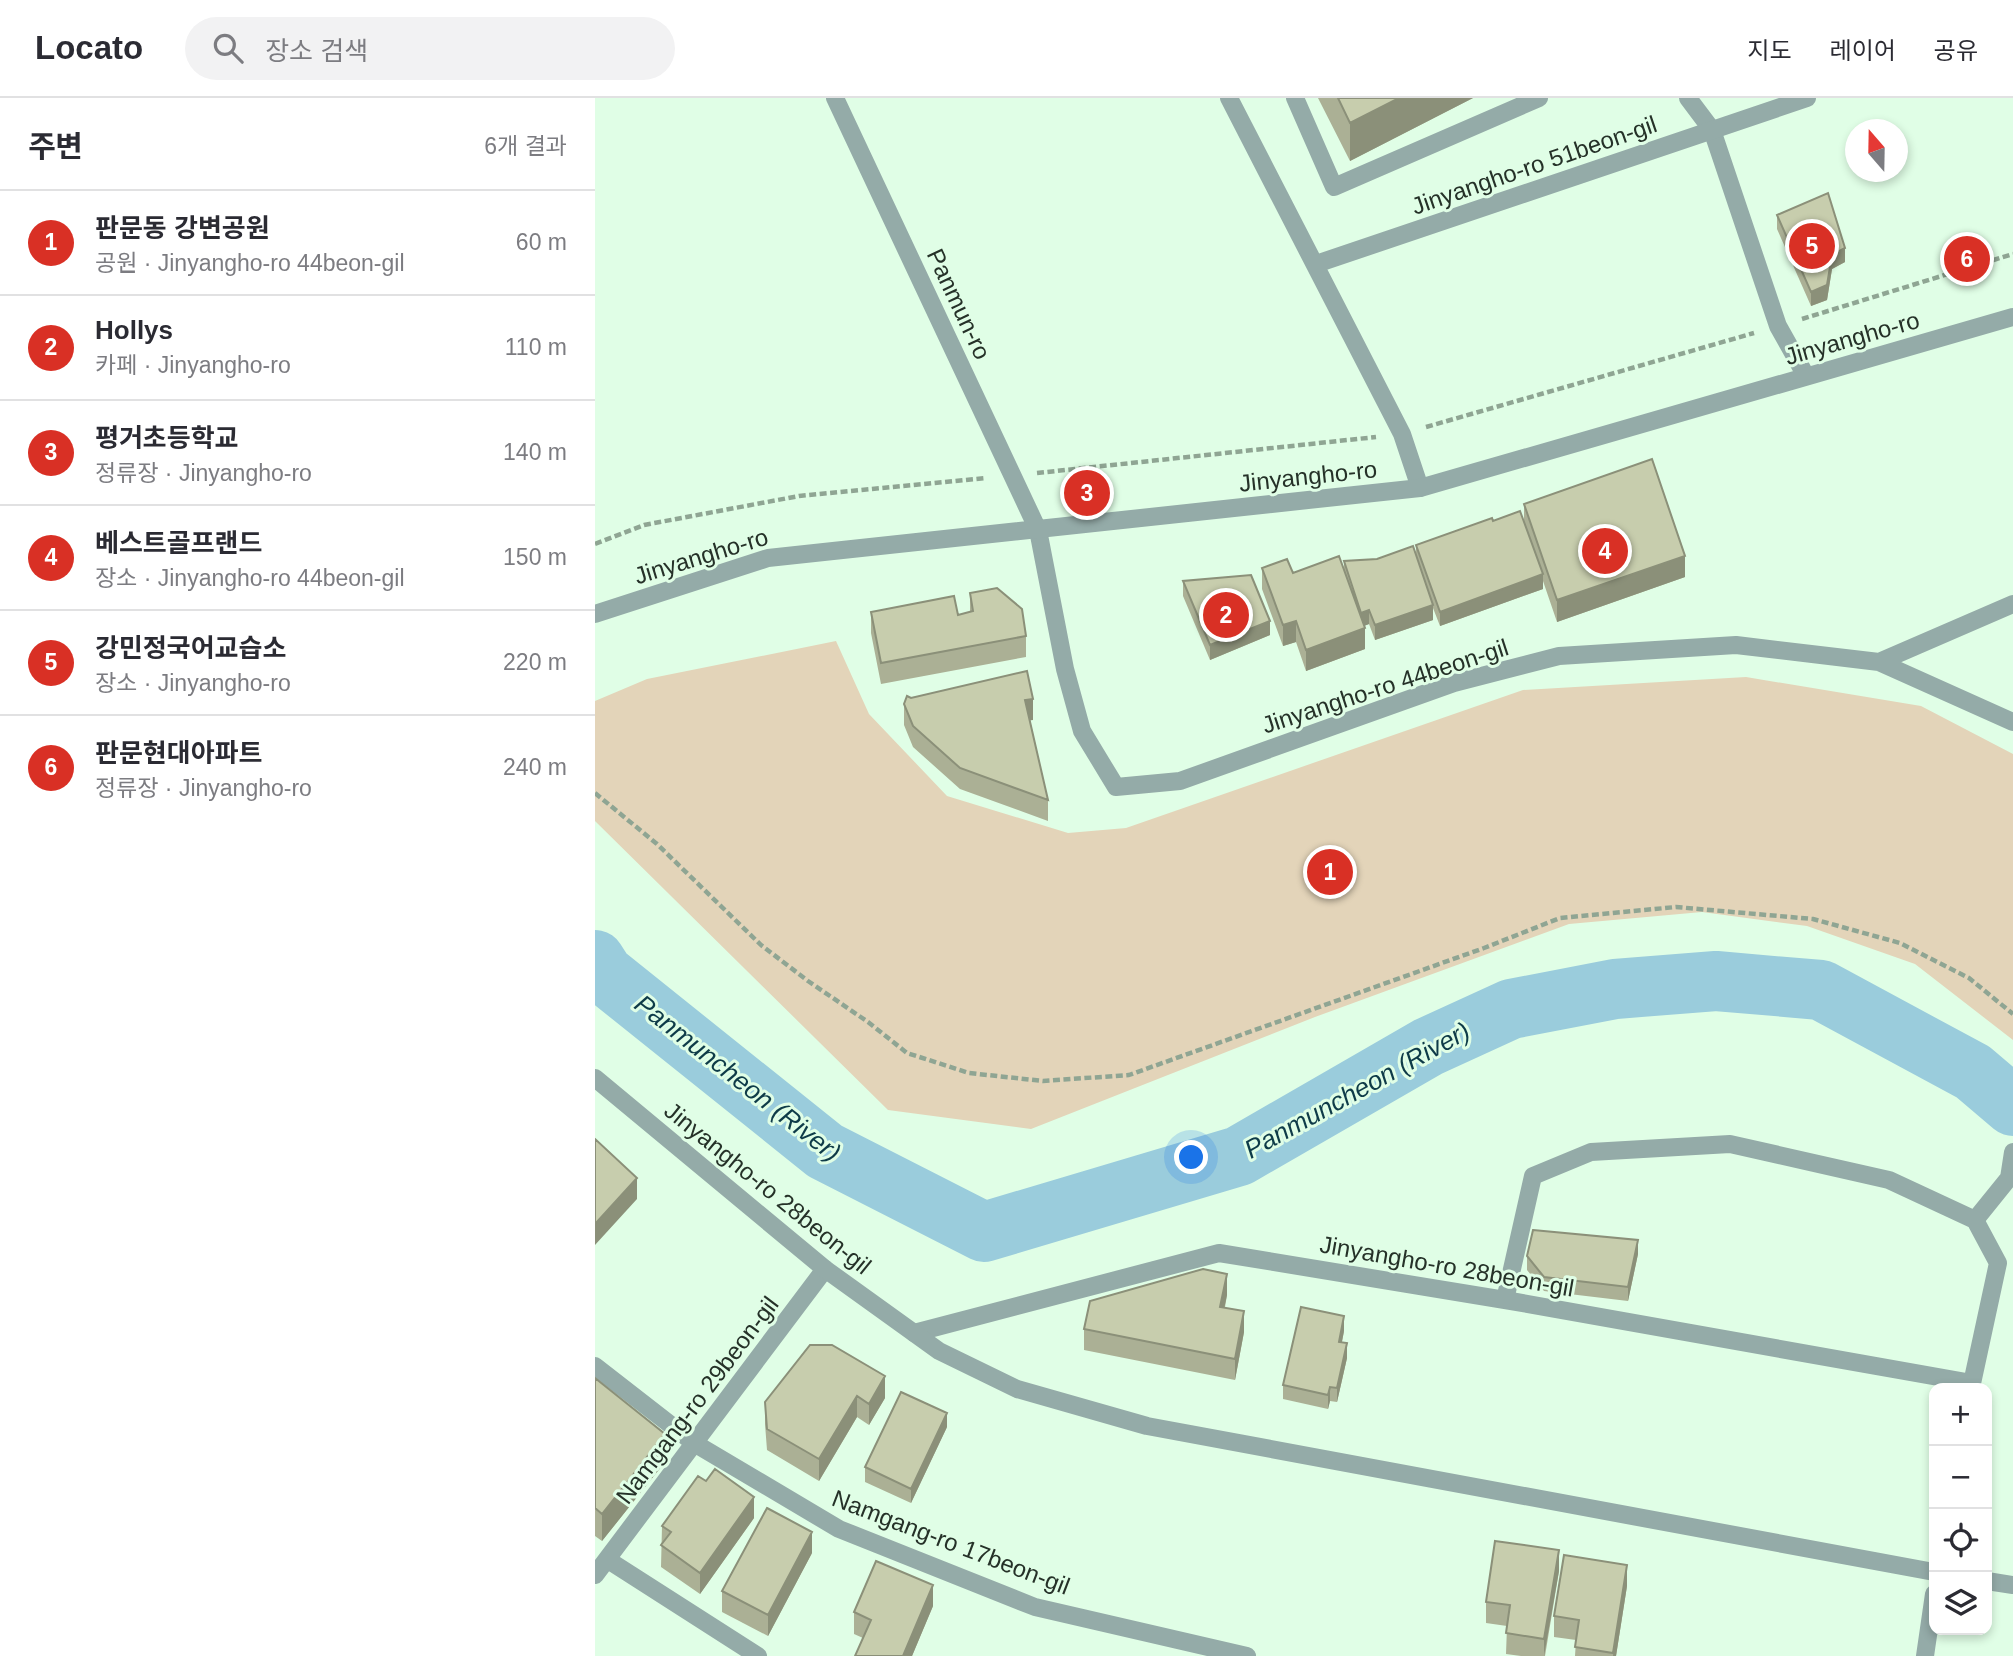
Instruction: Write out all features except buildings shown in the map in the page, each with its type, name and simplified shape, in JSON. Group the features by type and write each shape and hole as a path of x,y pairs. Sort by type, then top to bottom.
{"street":[{"name":"Panmun-ro","path":"835,98 1038,530"},
{"path":"1229,98 1402,434 1420,488"},
{"path":"1294,98 1335,187 1539,98"},
{"path":"1688,98 1712,131 1778,326 1806,376"},
{"name":"Jinyangho-ro 51beon-gil","path":"1316,264 1807,98"},
{"name":"Jinyangho-ro","path":"595,614 768,558 1420,488 2013,317"},
{"name":"Jinyangho-ro 44beon-gil","path":"1038,530 1065,669 1082,731 1117,787 1180,781 1454,683 1559,656 1736,645 1879,662 2013,722"},
{"path":"1879,662 2013,604"},
{"name":"Jinyangho-ro 28beon-gil","path":"595,1078 825,1269 939,1351 1017,1389 1147,1426 1929,1571"},
{"path":"1505,1300 1533,1176 1591,1152 1730,1144 1889,1180 1975,1220 1998,1263 1973,1383"},
{"path":"1975,1220 2009,1178 2013,1152"},
{"name":"Jinyangho-ro 28beon-gil","path":"914,1333 1219,1253 1505,1300 1956,1383"},
{"name":"Namgang-ro 29beon-gil","path":"595,1575 825,1269"},
{"name":"Namgang-ro 17beon-gil","path":"595,1366 694,1443 839,1529 1035,1607 1247,1656"},
{"path":"608,1560 758,1656"},
{"path":"1992,1582 2013,1586"},
{"path":"1925,1656 1929,1628"}],"path":[{"path":"1402,434 1778,326 2013,254"},
{"path":"595,793 657,844 761,945 808,981 868,1022 907,1053 969,1073 1043,1081 1129,1075 1447,962 1560,918 1676,907 1813,919 1900,943 1969,978 2013,1014"}],"shaded area":[{"path":"836,641 869,714 947,796 1068,833 1126,828 1523,690 1746,677 1921,706 2013,754 2013,1040 1915,964 1807,926 1702,912 1569,924 1315,1017 1031,1129 888,1110 595,821 595,701 647,679"}],"waterway":[{"name":"Panmuncheon (River)","path":"595,960 604,974 825,1151 984,1232 1239,1156 1428,1047 1511,1009 1615,989 1716,981 1821,990 1973,1072 2013,1106"}],"place":[{"name":"강민정국어교습소","path":"1812,246"},
{"name":"판문현대아파트","path":"1967,259"},
{"name":"평거초등학교","path":"1087,493"},
{"name":"베스트골프랜드","path":"1605,551"},
{"name":"Hollys","path":"1226,615"},
{"name":"판문동 강변공원","path":"1330,872"}]}
